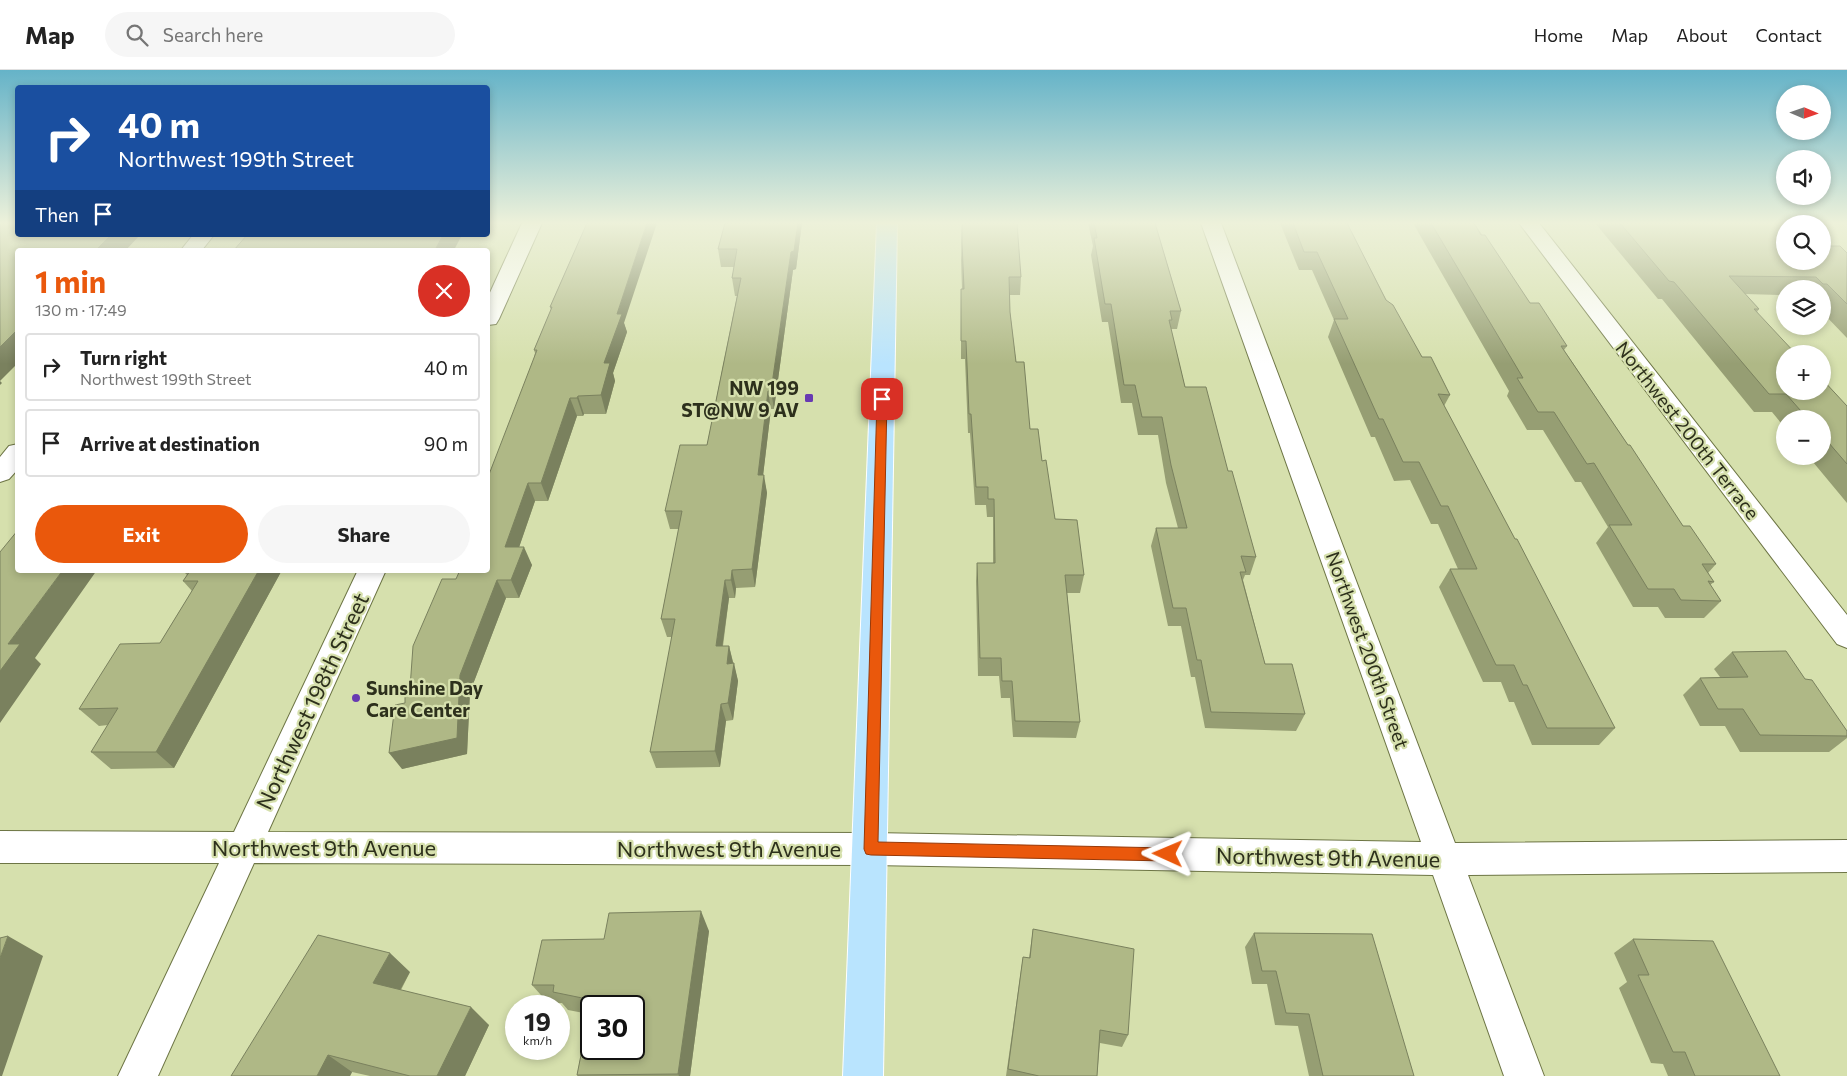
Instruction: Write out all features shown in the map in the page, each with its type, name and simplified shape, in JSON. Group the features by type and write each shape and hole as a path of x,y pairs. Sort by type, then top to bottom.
{"main road":[{"path":"863,1076 871,849 886,270"}],"street":[{"path":"490,315 510,270"},
{"name":"Northwest 200th Street","path":"1228,270 1524,1076"},
{"name":"Northwest 200th Terrace","path":"1565,270 1847,636"},
{"path":"0,473 15,456"},
{"name":"Northwest 198th Street","path":"138,1076 371,573"},
{"name":"Northwest 9th Avenue","path":"0,847 245,846 871,849 1444,859 1847,856"}],"building":[{"path":"0,270 15,270 15,332 0,347"},
{"path":"566,270 632,270 617,314 622,314 604,363 610,363 601,395 570,398 541,483 528,483 505,547 524,547 511,580 497,580 460,675 457,738 389,753 395,705 405,703 405,689 410,688 413,646 442,579 456,579 459,573 490,573 490,472 537,350 534,350 552,307 550,307"},
{"path":"733,270 788,270 771,391 768,391 758,475 764,475 752,569 732,570 731,580 725,580 716,646 729,646 727,664 734,663 728,703 721,704 715,751 650,752 675,619 661,619 682,511 665,511 680,445 707,445 741,278 732,278"},
{"path":"963,270 1020,270 1021,277 1009,277 1010,312 1016,362 1024,362 1030,429 1038,429 1042,461 1046,460 1055,519 1077,520 1084,575 1065,575 1080,722 1015,721 1012,681 1002,681 1001,658 980,658 977,563 995,563 994,499 988,499 988,487 976,487 971,414 969,414 966,341 961,341 961,289 964,289"},
{"path":"1099,270 1169,270 1181,311 1170,311 1172,320 1169,320 1185,387 1206,387 1228,471 1232,471 1256,557 1241,556 1246,572 1240,572 1265,664 1292,664 1305,714 1211,712 1201,660 1197,660 1186,608 1173,608 1156,528 1187,528 1171,465 1162,417 1142,417 1135,385 1124,385 1111,304 1105,304"},
{"path":"1325,270 1371,270 1386,300 1393,305 1422,357 1431,357 1450,395 1438,394 1515,539 1517,539 1615,728 1547,728 1527,685 1523,685 1514,665 1496,665 1450,569 1477,569 1448,506 1441,506 1419,462 1403,462 1383,419 1379,419 1334,319 1348,319"},
{"path":"1459,270 1508,270 1530,303 1539,303 1567,346 1561,346 1628,445 1630,445 1683,526 1690,526 1716,564 1702,564 1714,582 1708,581 1721,601 1681,600 1674,589 1648,589 1609,525 1632,525 1594,463 1587,464 1554,412 1538,412 1517,378 1523,378"},
{"path":"1660,270 1847,270 1847,304 1831,288 1831,280 1819,280 1816,277 1729,276 1759,309 1754,309 1776,333 1776,335 1788,345 1776,345 1776,394 1769,394 1674,282 1669,281"},
{"path":"1831,389 1847,406 1847,464 1831,445 1831,410 1800,410 1791,400 1831,400"},
{"path":"15,534 15,573 61,573 8,644 20,644 0,671 0,552"},
{"path":"189,573 257,573 156,752 91,752 118,708 79,709 120,644 160,643 198,581 183,581"},
{"path":"1786,651 1805,679 1812,680 1847,731 1847,736 1760,735 1743,709 1718,709 1700,678 1748,677 1732,652"},
{"path":"701,911 678,1074 577,1075 580,1060 645,1060 645,995 580,995 580,998 553,992 554,985 532,985 542,940 604,939 609,913"},
{"path":"1033,929 1134,949 1128,1035 1100,1030 1097,1076 1039,1076 1008,1069 1023,957 1030,958"},
{"path":"1254,933 1372,934 1414,1076 1323,1076 1309,1014 1286,1013 1276,971 1262,971"},
{"path":"318,935 390,953 373,983 471,1007 437,1076 410,1076 328,1055 317,1076 231,1076"},
{"path":"8,936 0,958 0,938"},
{"path":"1633,939 1713,941 1780,1076 1695,1076 1685,1052 1673,1052 1638,975 1649,975"}],"place":[{"name":"NW 199 ST@NW 9 AV","path":"809,398"},
{"name":"Sunshine Day Care Center","path":"356,698"}],"route":[{"path":"882,399 871,849 1168,854"}]}
